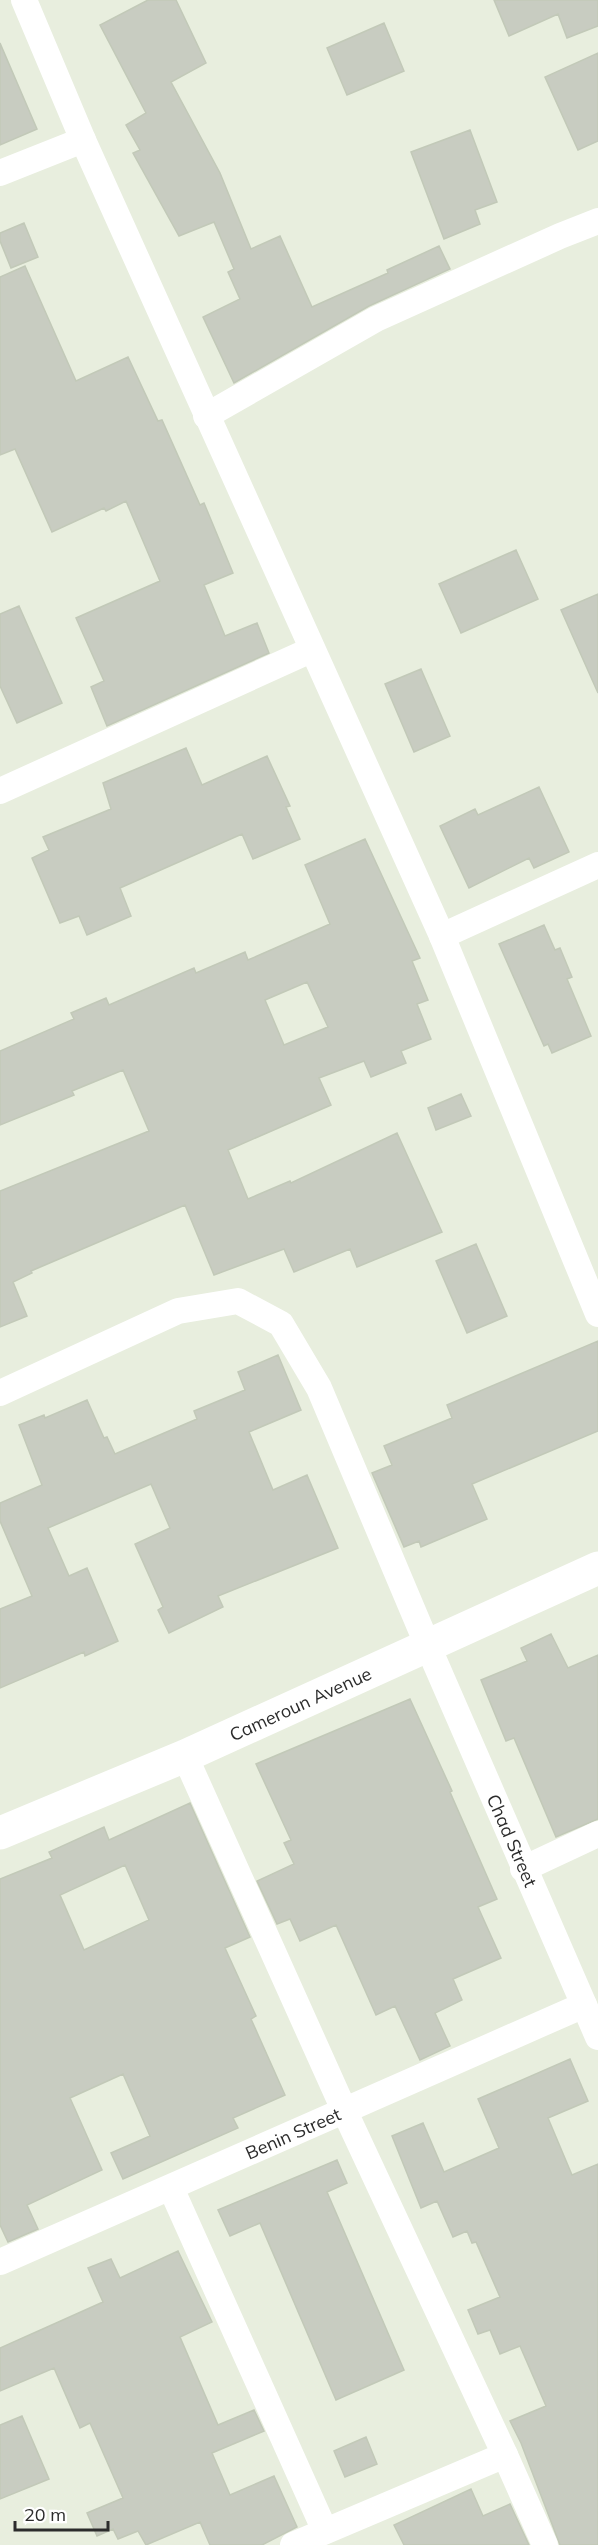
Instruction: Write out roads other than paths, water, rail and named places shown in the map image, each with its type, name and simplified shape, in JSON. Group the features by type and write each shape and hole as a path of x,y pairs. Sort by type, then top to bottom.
{"street":[{"path":"24,0 83,140 206,416 442,936 598,1314"},
{"path":"0,173 83,140"},
{"path":"206,416 376,319 598,221"},
{"path":"0,791 311,650"},
{"path":"442,936 598,865"},
{"name":"Chad Street","path":"0,1393 178,1311 238,1300 281,1324 319,1388 427,1644 598,2037"},
{"name":"Cameroun Avenue","path":"0,1833 185,1756 598,1568"},
{"path":"185,1756 345,2112 505,2454 545,2545"},
{"path":"524,1869 598,1834"},
{"name":"Benin Street","path":"0,2262 584,2005"},
{"path":"171,2188 325,2531"},
{"path":"293,2545 505,2454"}]}
